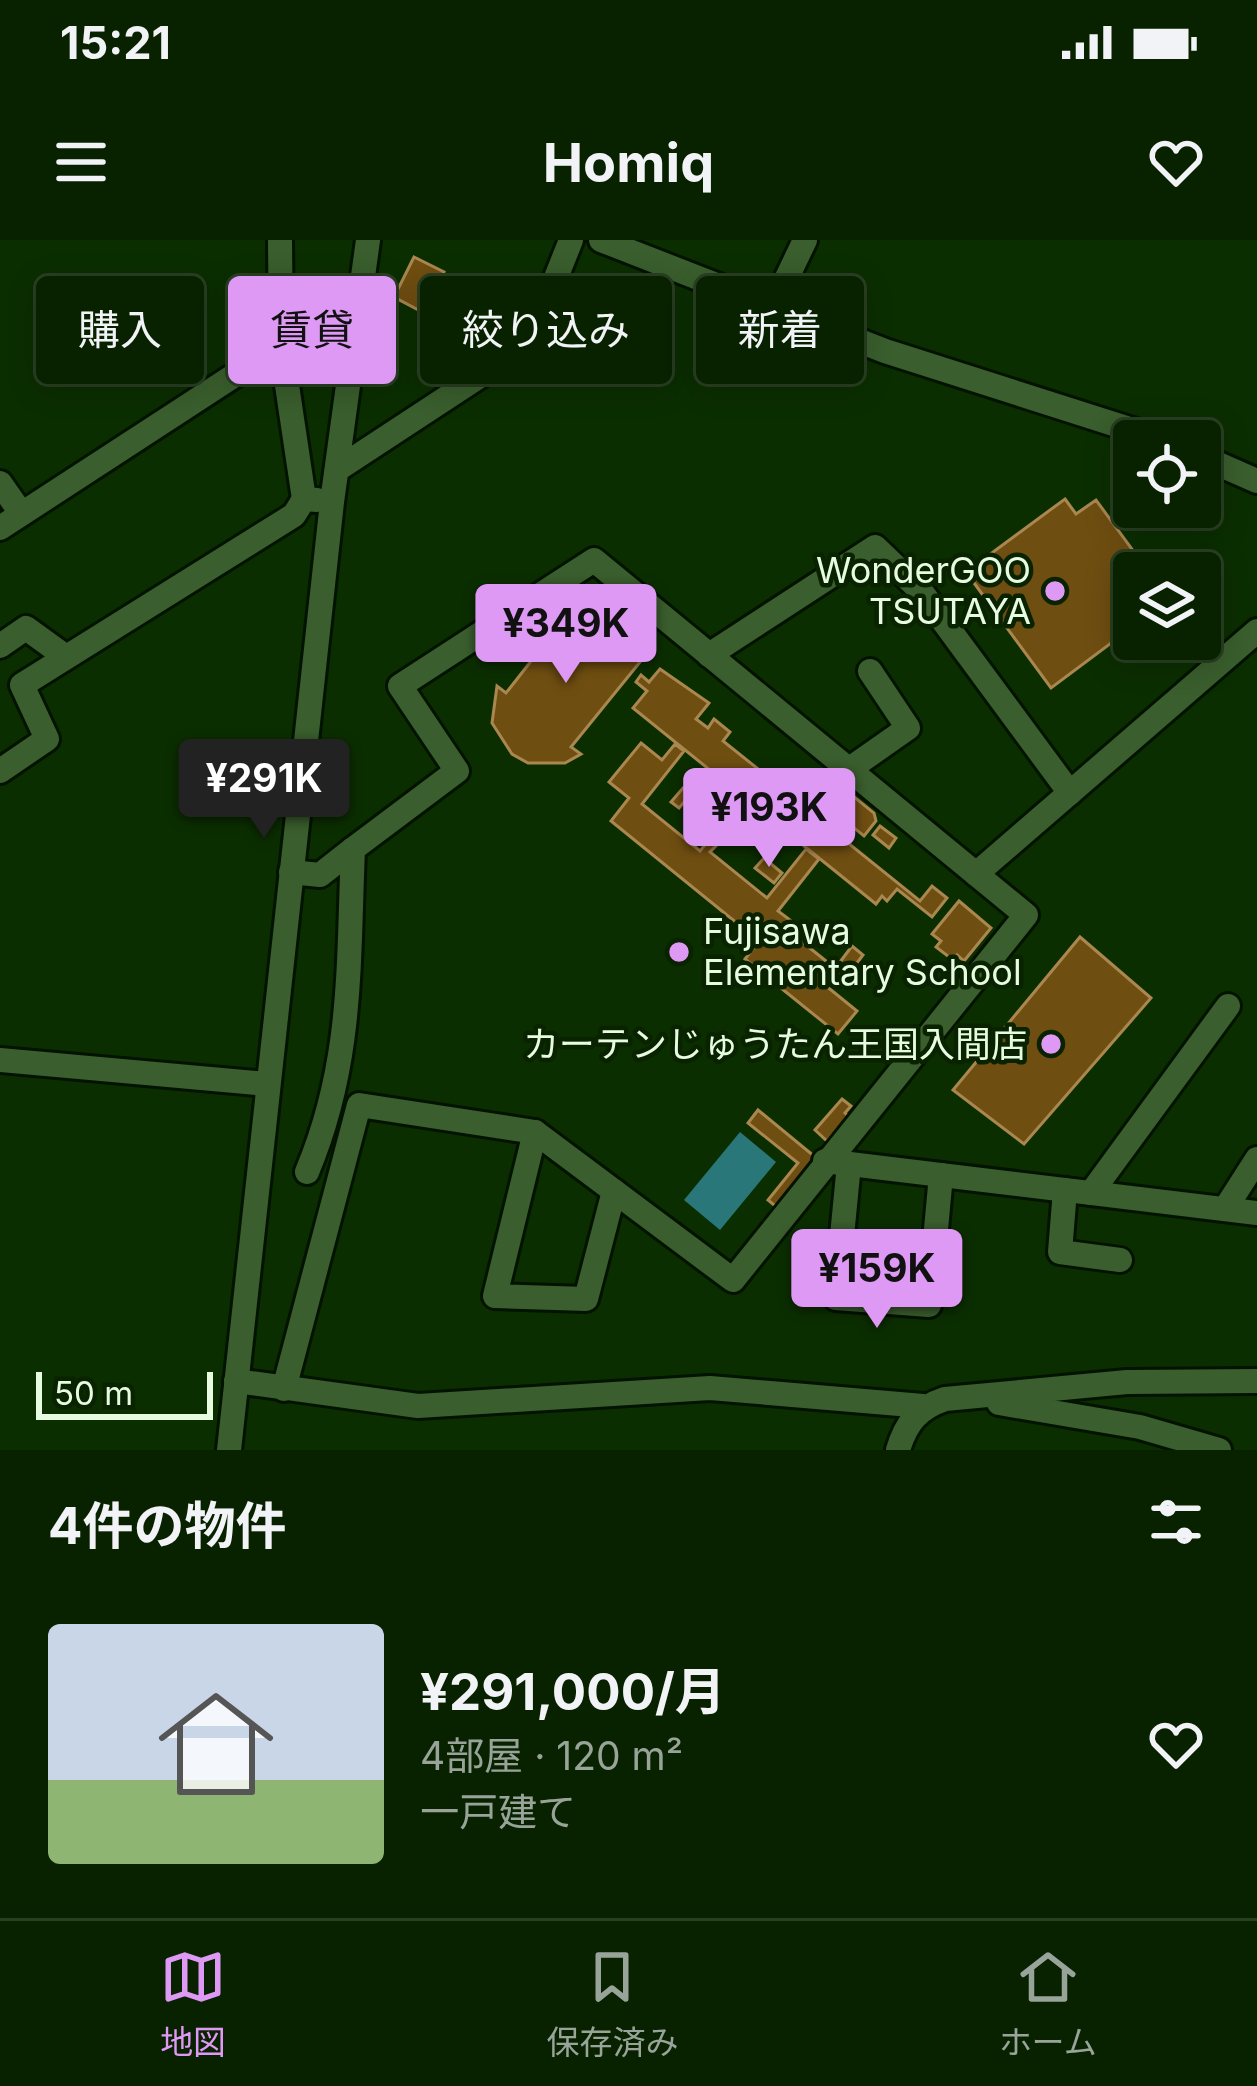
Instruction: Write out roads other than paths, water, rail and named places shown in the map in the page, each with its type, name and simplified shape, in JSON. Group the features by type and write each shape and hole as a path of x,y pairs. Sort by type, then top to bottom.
{"street":[{"path":"280,240 280,276"},
{"path":"229,1450 332,502 368,240"},
{"path":"338,469 530,343 572,240"},
{"path":"601,240 696,278"},
{"path":"788,276 805,240"},
{"path":"864,340 1113,423"},
{"path":"0,483 10,520 228,379"},
{"path":"0,771 47,739 22,685 294,515 304,499 287,384"},
{"path":"1221,465 1257,481"},
{"path":"304,499 332,502"},
{"path":"709,655 875,547 921,591 1070,794"},
{"path":"284,1389 359,1105 536,1132 734,1280 837,1162 1026,915 594,560 400,686 457,771 320,875 291,872"},
{"path":"0,646 26,628 66,657"},
{"path":"976,874 1257,631"},
{"path":"848,770 908,728 870,671"},
{"path":"307,1172 332,1112 344,1041 353,849"},
{"path":"1091,1193 1228,1006"},
{"path":"0,1060 267,1084"},
{"path":"536,1132 495,1296 586,1299 614,1191"},
{"path":"1225,1209 1257,1159"},
{"path":"837,1162 1257,1213"},
{"path":"837,1162 836,1298 929,1305 941,1175"},
{"path":"1065,1190 1060,1252 1120,1260"},
{"path":"236,1381 418,1406 710,1388 923,1406 967,1397 1127,1382 1257,1381"},
{"path":"967,1397 1140,1427 1219,1450"},
{"path":"898,1450 904,1432 923,1406"}],"water":[{"path":"740,1132 776,1162 720,1230 684,1200"}],"place":[{"name":"WonderGOO TSUTAYA","path":"1055,591"},
{"name":"Fujisawa Elementary School","path":"679,952"},
{"name":"カーテンじゅうたん王国入間店","path":"1051,1044"}]}
